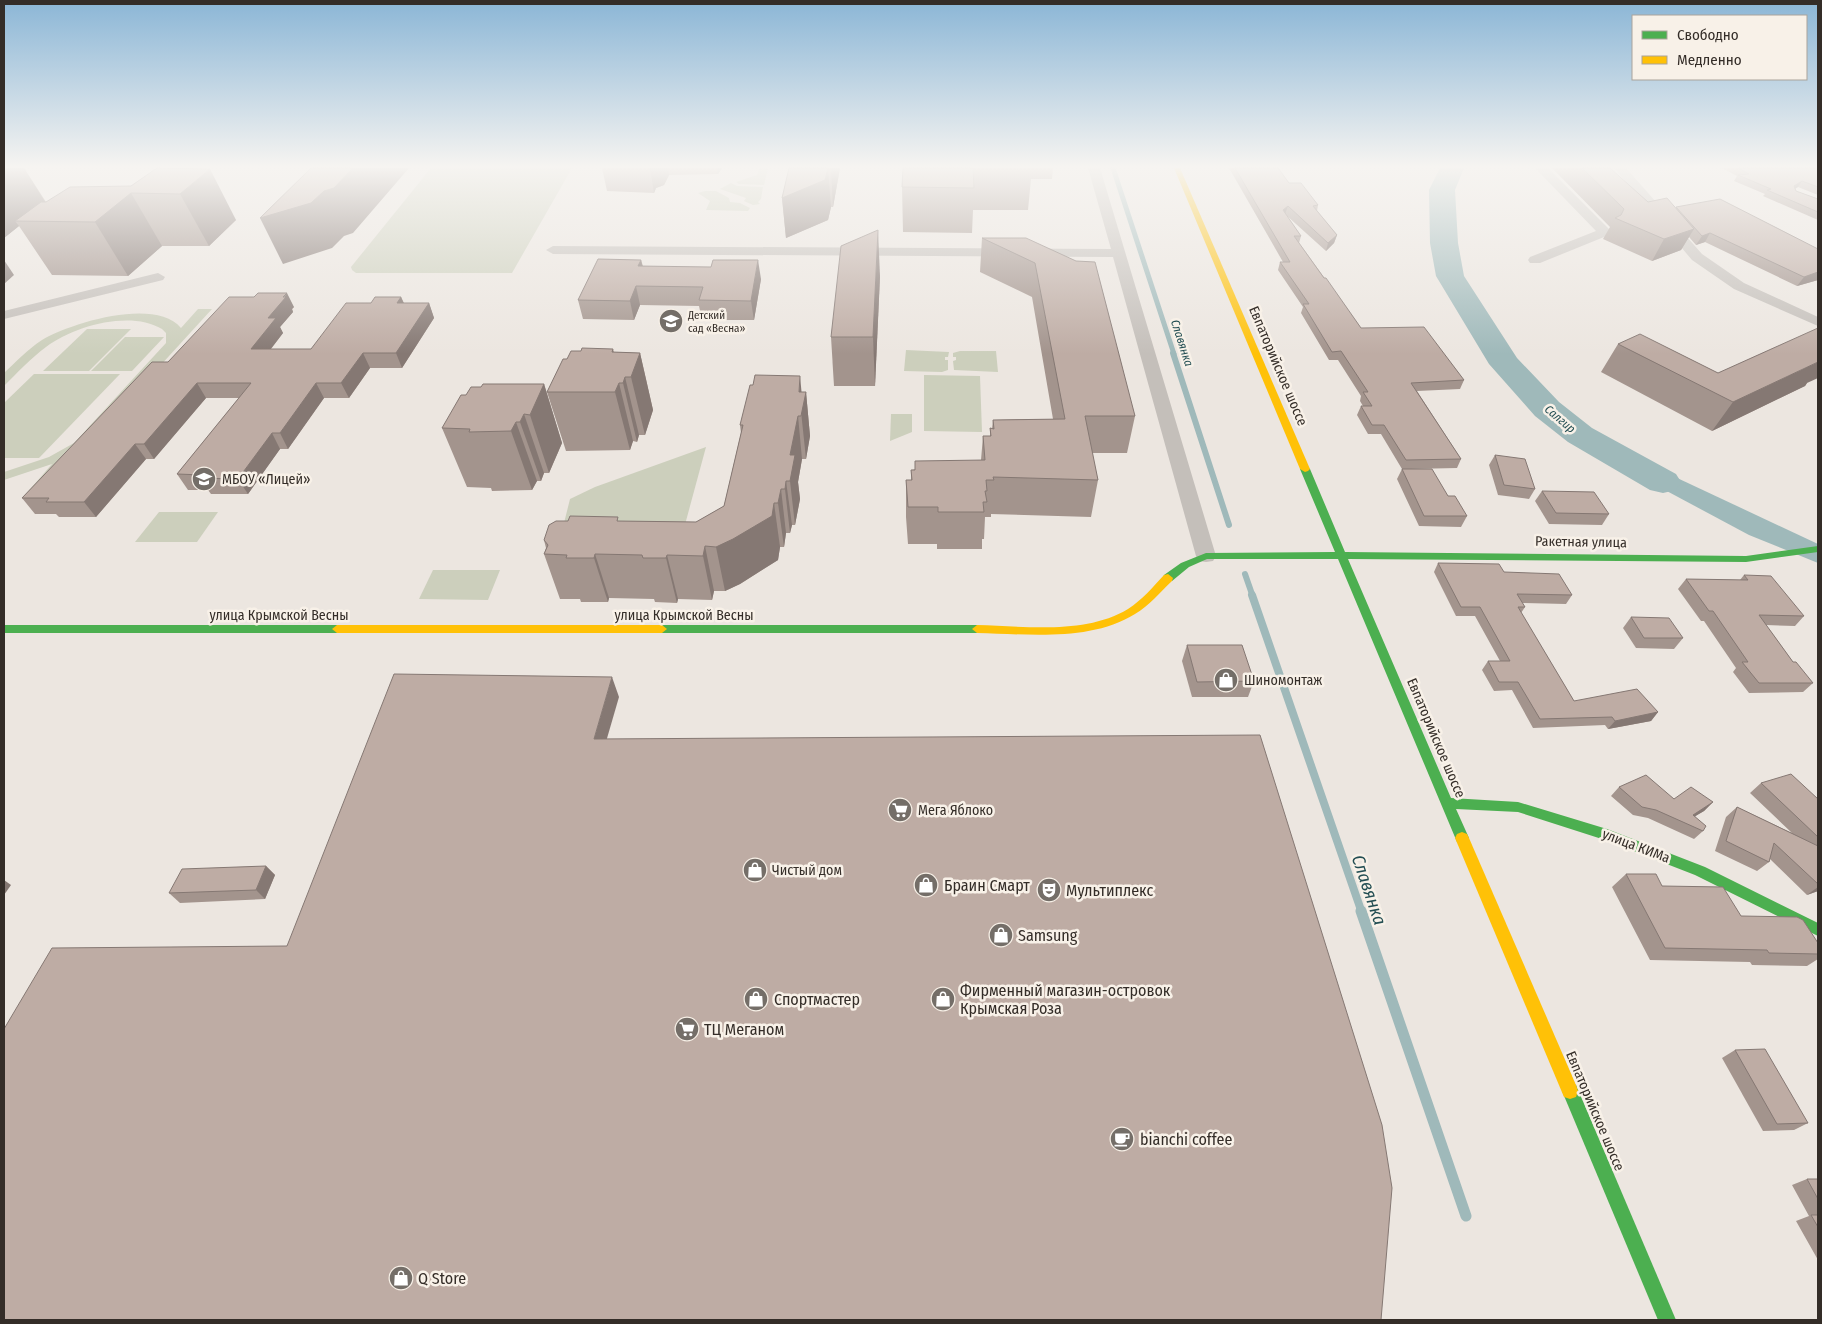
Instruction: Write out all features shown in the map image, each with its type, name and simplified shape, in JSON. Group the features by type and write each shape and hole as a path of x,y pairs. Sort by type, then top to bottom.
{"main road":[{"name":"Евпаторийское шоссе","path":"1203,230 1667,1320"},
{"name":"Ракетная улица","path":"1342,556 1765,558 1818,549"},
{"name":"улица Крымской Весны","path":"4,629 1049,629 1089,626 1114,620 1133,610 1181,566 1192,559 1206,556 1342,556"},
{"name":"улица КИМа","path":"1447,803 1518,807 1607,834 1700,871 1817,927"}],"street":[{"path":"1112,230 1206,556"},
{"path":"1534,260 1604,232 1602,230"},
{"path":"1672,230 1696,258 1739,286 1818,322"},
{"path":"553,250 1119,253"},
{"path":"4,315 158,277"}],"green space":[{"path":"381,230 537,230 512,273 356,273 351,267"},
{"path":"198,309 212,309 41,496 24,496 52,464 4,480 4,472 49,457 74,443 166,343 166,333 149,323 134,321 102,323 87,327 58,339 46,347 4,386 4,373 27,351 55,333 113,316 152,314 169,319 181,328"},
{"path":"87,329 131,329 89,371 43,371"},
{"path":"125,337 164,337 132,371 91,371"},
{"path":"906,350 949,352 948,357 945,357 945,360 948,360 948,370 942,372 904,371"},
{"path":"960,351 996,351 998,372 954,370 953,361 956,360 956,357 953,357 953,353"},
{"path":"34,374 120,374 39,458 4,458 4,403"},
{"path":"924,375 980,376 982,432 924,431"},
{"path":"891,414 912,414 912,432 890,441"},
{"path":"706,447 683,532 562,531 570,499 595,487"},
{"path":"159,512 218,512 197,542 135,542"},
{"path":"433,570 500,570 488,600 419,599"}],"water":[{"path":"1592,451 1626,454 1818,544 1818,563 1749,535"}],"building":[{"path":"878,230 873,337 831,337 841,246"},
{"path":"1271,230 1297,230 1301,236 1294,236 1361,328 1424,327 1464,380 1411,383 1461,459 1406,460 1384,425 1372,425 1361,406 1372,406 1363,392 1368,392 1341,351 1332,352 1303,304 1309,304 1280,262 1290,262"},
{"path":"1314,230 1333,230 1337,235 1328,243"},
{"path":"1643,230 1692,230 1664,239"},
{"path":"1696,230 1780,230 1818,249 1818,272 1804,277 1710,233 1702,236"},
{"path":"982,238 1026,238 1076,261 1095,262 1135,416 1085,416 1098,480 993,477 994,480 986,480 987,502 983,502 984,512 938,512 938,507 908,507 906,480 912,480 911,470 915,470 915,461 985,460 983,436 991,436 990,428 994,429 993,420 1065,419 1035,263"},
{"path":"598,259 641,260 638,266 711,267 713,260 758,260 751,301 699,300 703,287 636,286 630,301 578,300"},
{"path":"258,293 287,293 283,297 286,297 268,318 276,318 251,349 311,349 346,303 371,303 375,297 401,297 397,303 429,303 396,353 363,353 341,383 316,383 280,433 272,433 238,479 200,478 203,475 177,474 251,383 197,383 144,444 135,444 84,502 46,502 49,498 22,498 152,362 168,362 229,297 254,297"},
{"path":"1818,328 1818,362 1733,402 1618,344 1640,334 1718,373"},
{"path":"582,348 613,349 612,352 640,353 631,377 625,377 623,383 619,383 615,392 547,392 563,359 567,359 571,351 581,351"},
{"path":"755,375 800,376 799,392 806,392 801,416 798,416 790,455 795,455 790,481 786,481 785,489 781,489 778,503 774,503 772,516 716,547 705,546 703,556 667,555 666,558 643,558 642,555 595,554 594,558 566,558 567,555 544,554 548,545 544,540 549,525 556,521 568,521 570,516 618,517 617,521 696,522 724,506 743,425 740,425 750,385 753,385"},
{"path":"483,384 544,384 530,415 524,414 520,422 516,422 511,431 469,432 470,429 442,428 461,395 466,395 471,387 481,387"},
{"path":"1495,455 1525,459 1535,489 1504,485"},
{"path":"1402,469 1432,469 1448,496 1455,496 1467,516 1424,516"},
{"path":"1542,491 1594,492 1609,514 1556,513"},
{"path":"1438,563 1499,564 1504,572 1559,574 1572,595 1517,594 1525,607 1518,607 1574,701 1637,689 1658,712 1615,721 1612,717 1540,719 1518,682 1499,682 1488,661 1510,661 1480,607 1461,607"},
{"path":"1744,575 1771,576 1804,616 1759,615 1793,662 1796,662 1813,683 1759,683 1742,662 1748,662 1713,611 1709,611 1686,579 1748,580"},
{"path":"1631,617 1669,618 1683,638 1644,638"},
{"path":"1187,645 1242,645 1254,681 1197,682"},
{"name":"ТЦ Меганом","path":"394,674 612,677 594,739 1260,735 1382,1125 1392,1188 1381,1320 4,1320 4,1029 52,948 287,946"},
{"path":"1791,774 1818,799 1818,837 1761,783"},
{"path":"1646,775 1674,799 1691,787 1713,802 1693,815 1706,826 1703,831 1656,810 1642,807 1619,787"},
{"path":"1737,807 1818,846 1818,884 1774,843 1769,862 1726,841"},
{"path":"266,866 256,890 169,893 182,869"},
{"path":"1626,874 1656,874 1662,886 1723,887 1741,916 1797,917 1803,920 1818,943 1818,954 1769,953 1767,950 1665,948"},
{"path":"1765,1049 1808,1123 1777,1124 1735,1050"},
{"path":"1807,1179 1818,1179 1818,1199"},
{"path":"1811,1215 1818,1215 1818,1227"}],"waterway":[{"name":"Славянка","path":"1133,230 1174,354"},
{"name":"Салгир","path":"1444,230 1450,276 1505,364 1547,409 1580,435 1663,482"},
{"name":"Славянка","path":"1173,353 1229,525"},
{"name":"Славянка","path":"1245,574 1253,597"},
{"name":"Славянка","path":"1252,595 1362,913"},
{"name":"Славянка","path":"1361,911 1466,1216"}],"traffic: fast":[{"path":"1305,469 1462,838"},
{"path":"1168,578 1185,565 1206,556 1436,555 1746,559 1818,549"},
{"path":"4,629 337,629"},
{"path":"662,629 977,629"},
{"path":"1447,803 1518,807 1607,835 1700,871 1818,930"},
{"path":"1570,1091 1667,1320"}],"traffic: slow":[{"path":"1203,230 1305,469"},
{"path":"977,629 1072,629 1109,622 1137,608 1168,578"},
{"path":"337,629 662,629"},
{"path":"1462,838 1570,1091"}],"place":[{"name":"Детский сад «Весна»","path":"671,321"},
{"name":"МБОУ «Лицей»","path":"204,479"},
{"name":"Шиномонтаж","path":"1226,680"},
{"name":"Мега Яблоко","path":"900,810"},
{"name":"Чистый дом","path":"755,870"},
{"name":"Браин Смарт","path":"926,885"},
{"name":"Мультиплекс","path":"1049,890"},
{"name":"Samsung","path":"1001,935"},
{"name":"Спортмастер","path":"756,999"},
{"name":"Фирменный магазин-островок Крымская Роза","path":"943,999"},
{"name":"ТЦ Меганом","path":"687,1029"},
{"name":"bianchi coffee","path":"1122,1139"},
{"name":"Q Store","path":"401,1278"}]}
